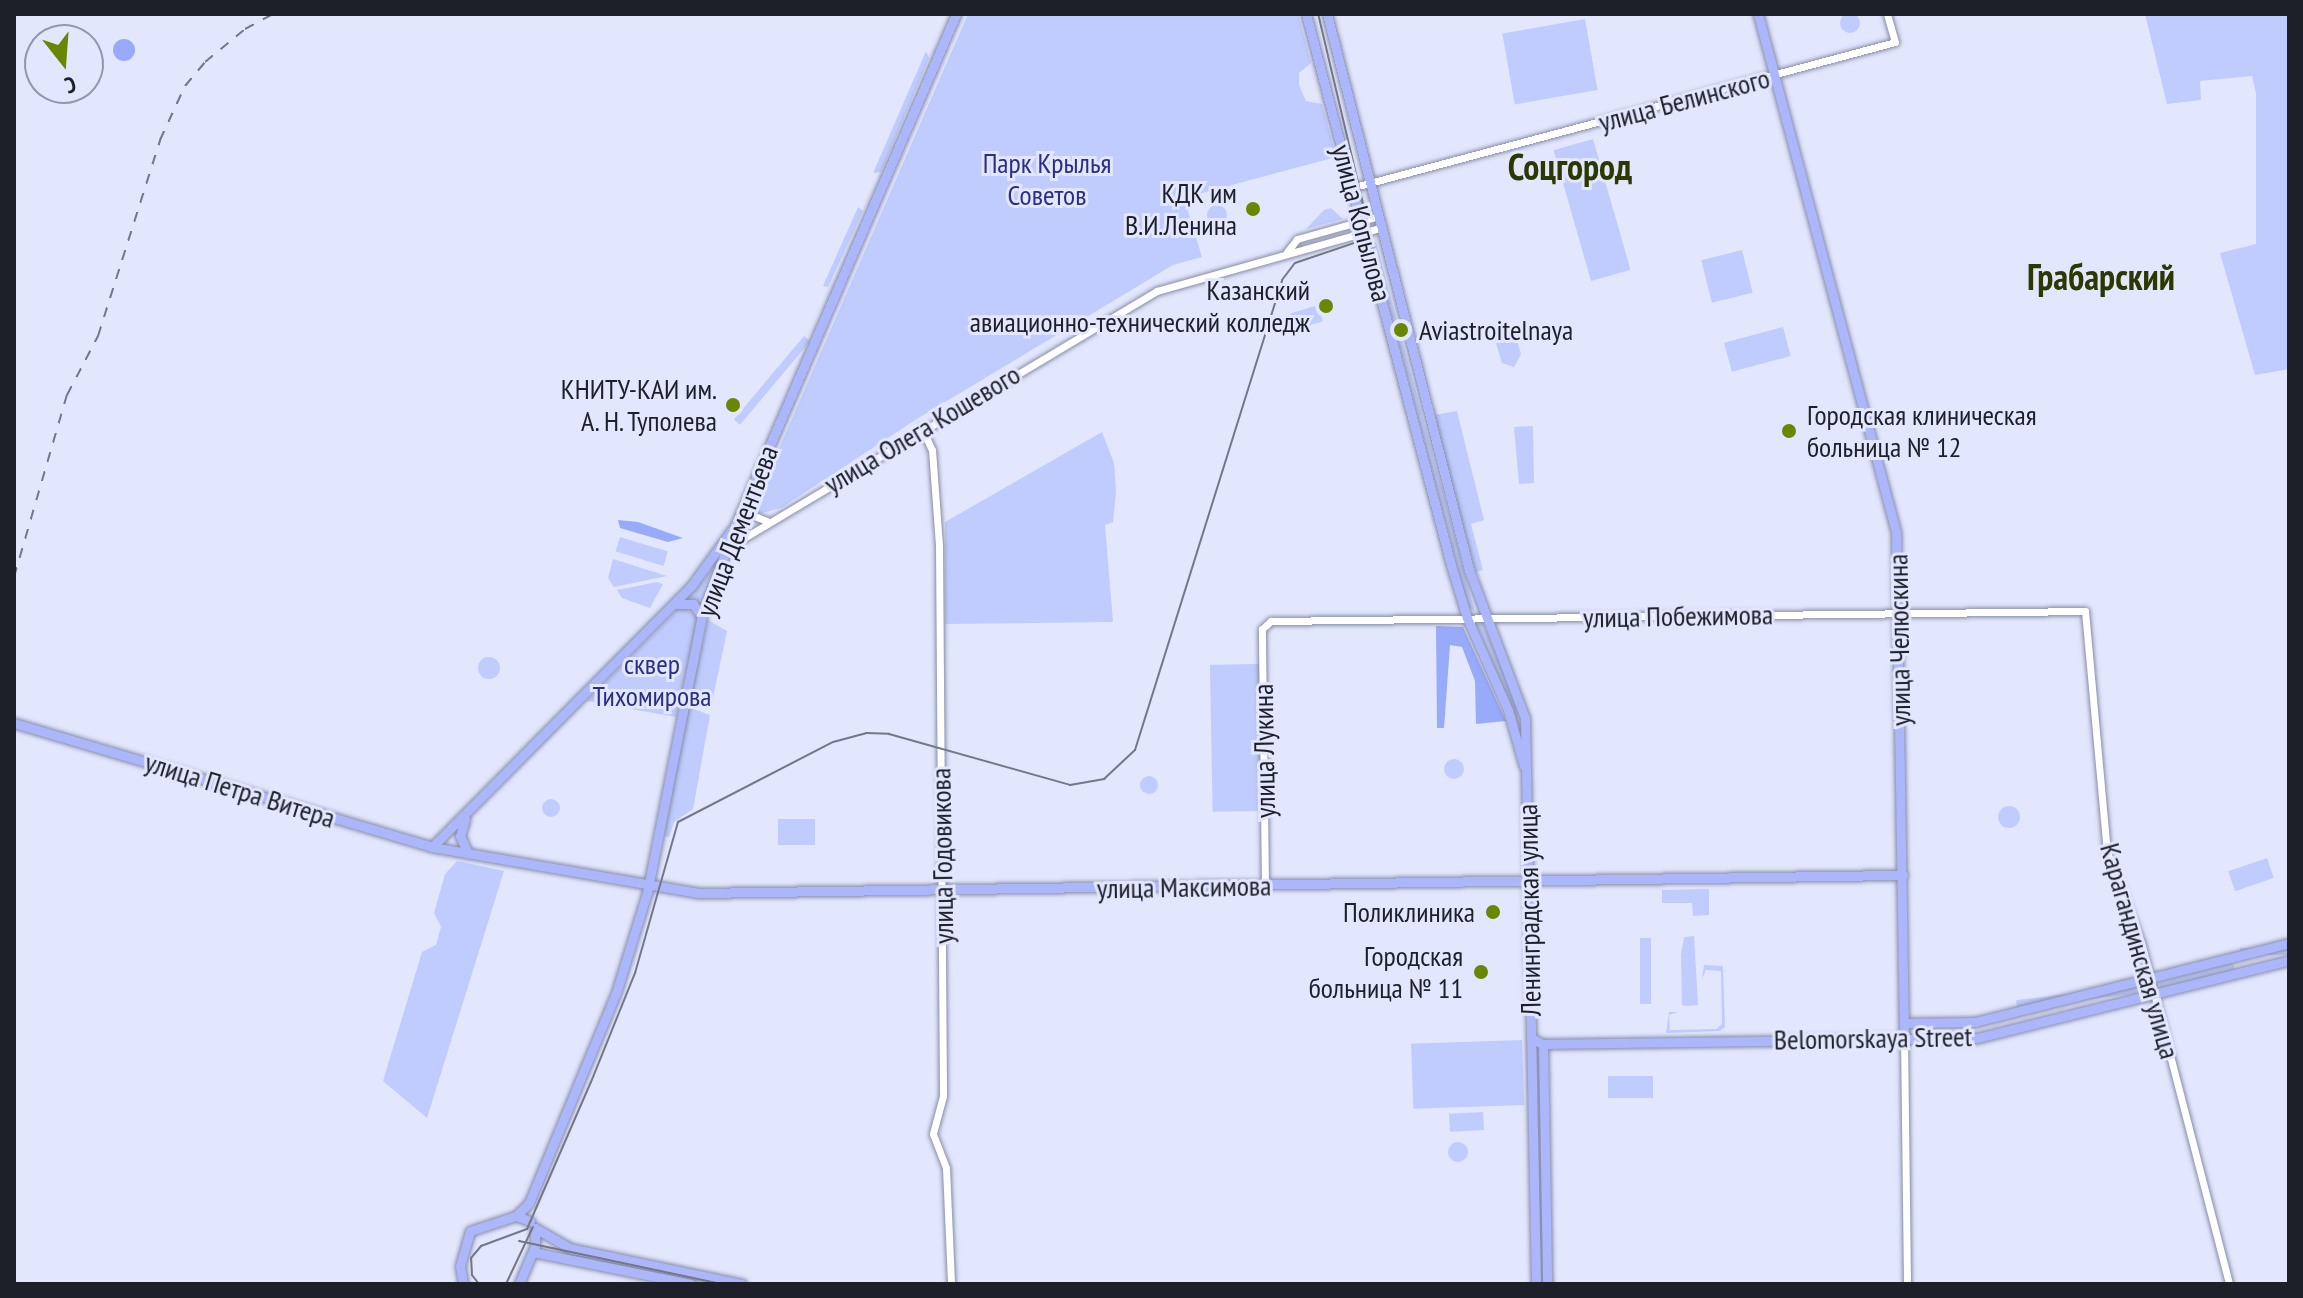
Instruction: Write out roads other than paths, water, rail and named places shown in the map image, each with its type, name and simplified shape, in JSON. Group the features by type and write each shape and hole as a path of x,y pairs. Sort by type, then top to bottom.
{"main road":[{"name":"улица Дементьева","path":"463,1284 460,1266 470,1231 516,1216 529,1203 616,993 648,883 702,616 736,524 956,14"},
{"name":"улица Копылова","path":"1306,14 1467,618"},
{"name":"улица Копылова","path":"1327,14 1376,217 1485,617"},
{"name":"улица Челюскина","path":"1758,14 1896,532 1900,613 1904,1037"},
{"path":"1321,74 1335,80 1341,69"},
{"path":"432,847 470,813 672,606 728,543"},
{"path":"672,606 693,604 702,616"},
{"name":"Ленинградская улица","path":"1485,617 1525,718 1536,1284"},
{"name":"Ленинградская улица","path":"1467,618 1508,710 1526,782"},
{"name":"улица Петра Витера","path":"14,723 432,847 468,853"},
{"path":"468,853 461,831 470,813"},
{"name":"улица Максимова","path":"468,853 697,893 1528,883 1903,875"},
{"name":"Belomorskaya Street","path":"1904,1023 1975,1022 2289,943"},
{"name":"Belomorskaya Street","path":"1543,1044 1977,1038 2289,960"},
{"name":"Ленинградская улица","path":"1531,1038 1543,1044 1547,1284"},
{"name":"улица Дементьева","path":"519,1284 533,1252 529,1203"},
{"path":"516,1216 569,1248 742,1284"},
{"path":"533,1252 691,1284"}],"street":[{"name":"улица Белинского","path":"1351,188 1895,42 1887,14"},
{"path":"1287,252 1297,239 1376,217"},
{"name":"улица Олега Кошевого","path":"728,543 779,516 922,428 1157,291 1379,228"},
{"name":"улица Годовикова","path":"922,428 932,450 938,520 945,891 943,1096 933,1130 946,1168 951,1284"},
{"path":"747,499 752,515 767,521"},
{"name":"улица Олега Кошевого","path":"754,530 779,516"},
{"path":"736,524 754,530"},
{"name":"улица Побежимова","path":"1271,621 2085,611"},
{"name":"Карагандинская улица","path":"2085,611 2107,852 2150,979 2229,1284"},
{"name":"улица Лукина","path":"1265,886 1262,629 1271,621"},
{"name":"улица Челюскина","path":"1904,1037 1907,1284"}],"tram line":[{"path":"479,1284 472,1275 471,1258 481,1246 527,1229 591,1082 635,973 678,822 833,742 866,733 889,734 1070,785 1104,779 1135,750 1282,280 1295,263 1354,243 1368,225 1318,14"},
{"path":"506,1284 533,1227"},
{"path":"519,1241 721,1284"}],"railway":[{"path":"14,577 67,395 98,336 160,140 185,86 205,62 245,29 273,14"}],"place":[{"name":"КДК им В.И.Ленина","path":"1253,209"},
{"name":"Казанский авиационно-технический колледж","path":"1326,306"},
{"name":"Aviastroitelnaya","path":"1401,330"},
{"name":"КНИТУ-КАИ им. А. Н. Туполева","path":"733,405"},
{"name":"Городская клиническая больница № 12","path":"1789,431"},
{"name":"Поликлиника","path":"1493,912"},
{"name":"Городская больница № 11","path":"1481,972"}],"district":[{"name":"Соцгород","path":"1570,167"},
{"name":"Грабарский","path":"2101,277"}],"park label":[{"name":"Парк Крылья Советов","path":"1047,179"},
{"name":"сквер Тихомирова","path":"652,680"}]}
